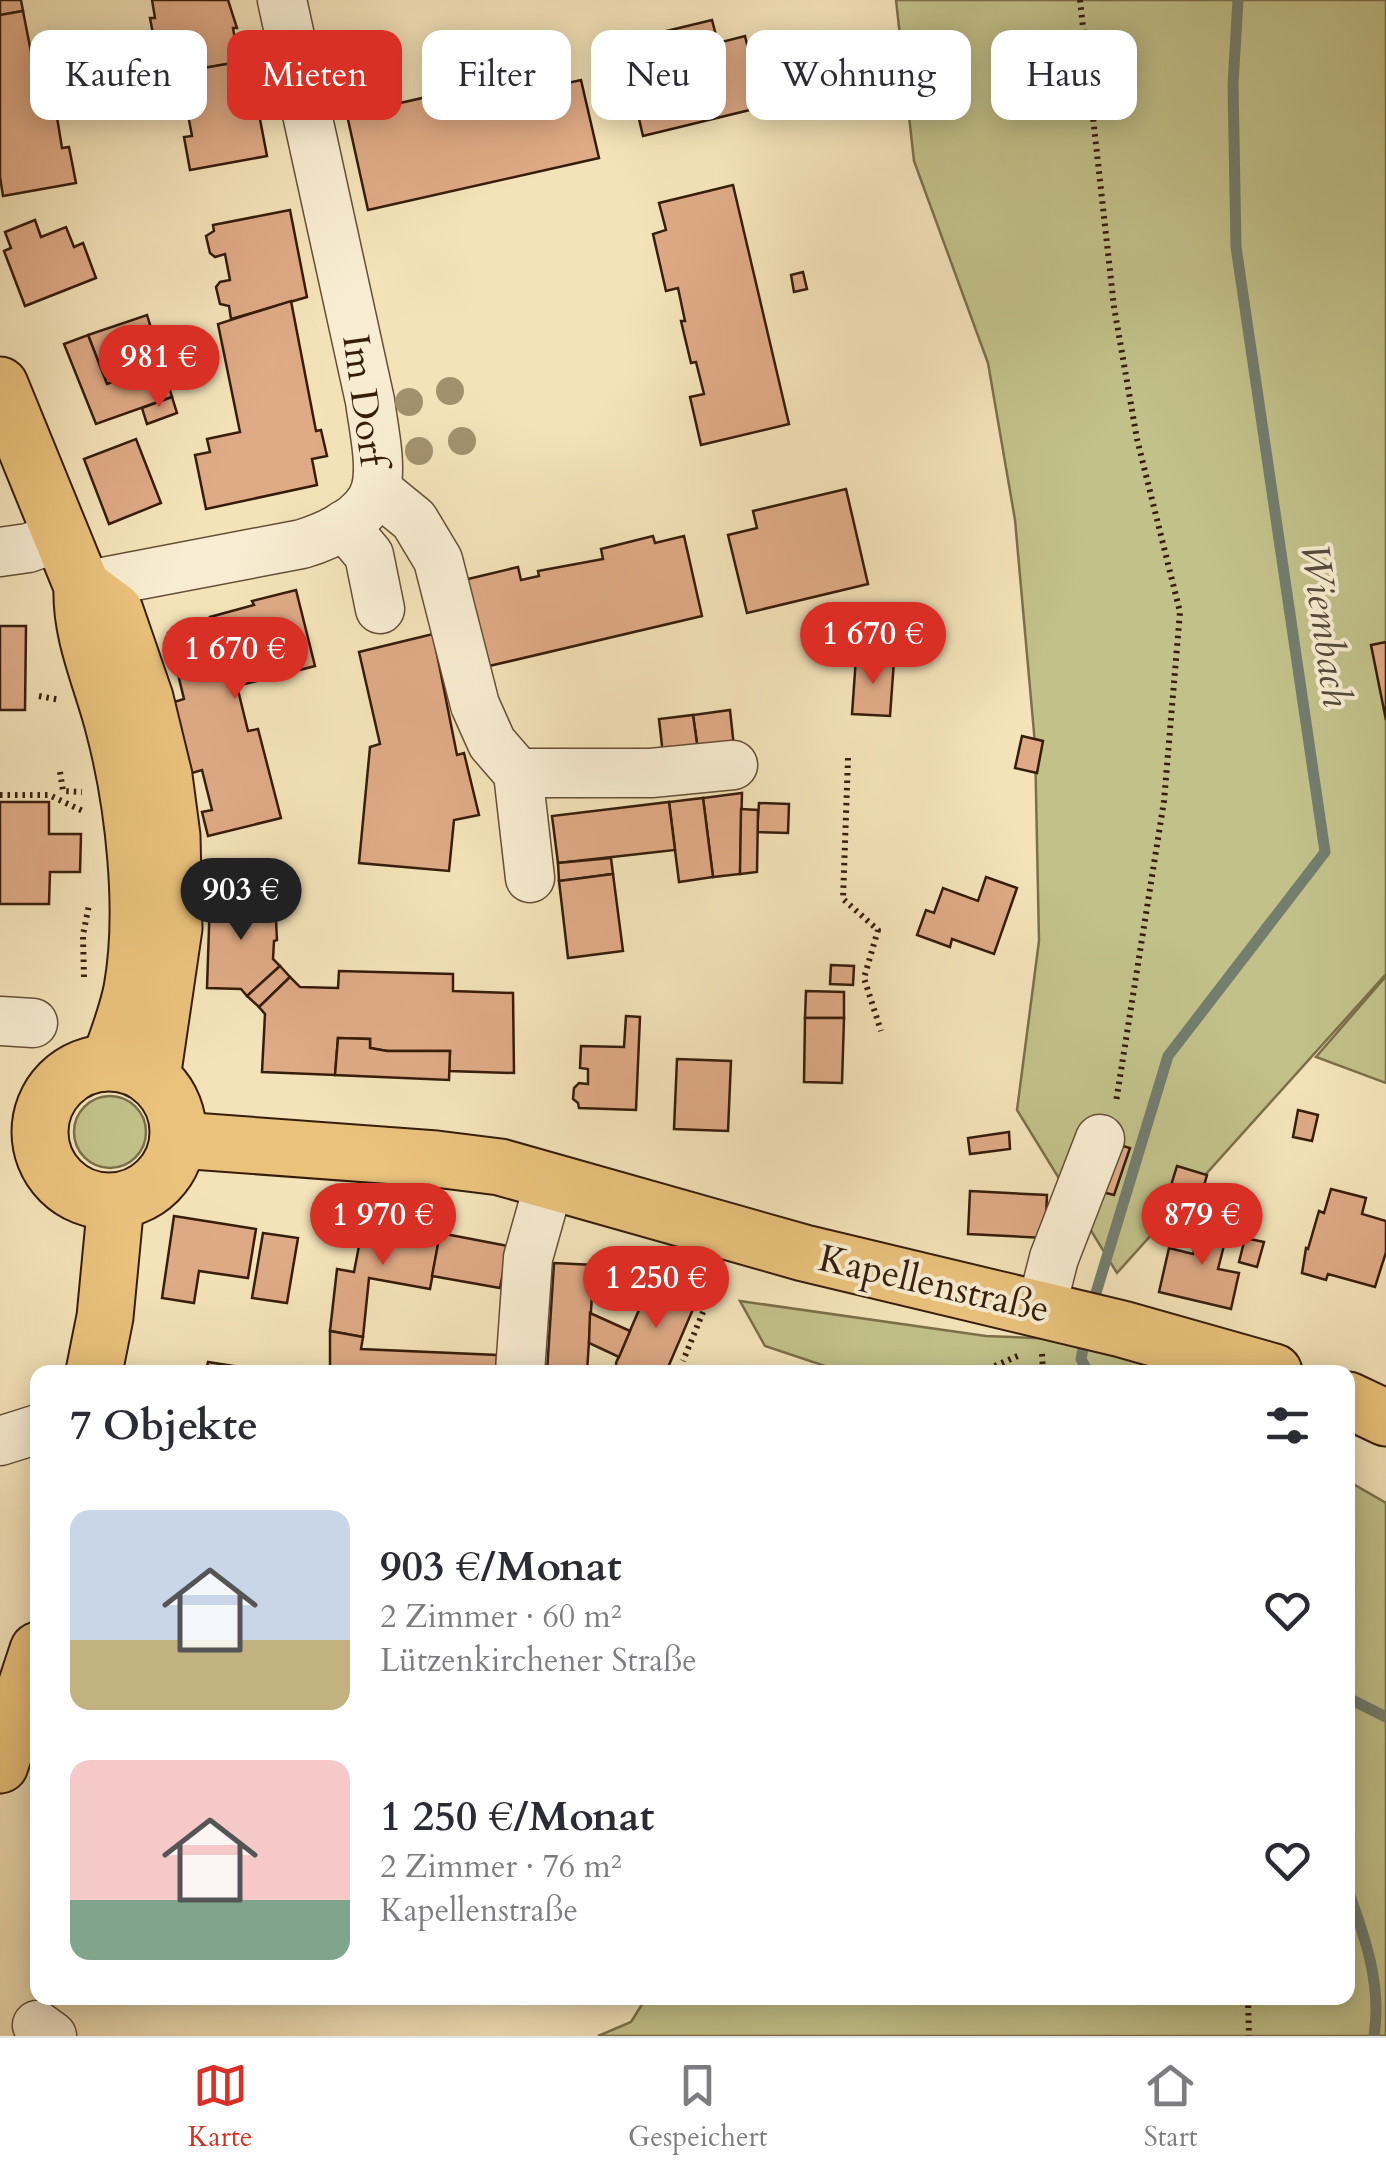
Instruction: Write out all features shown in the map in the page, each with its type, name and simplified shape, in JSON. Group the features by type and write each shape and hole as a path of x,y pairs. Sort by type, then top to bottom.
{"main road":[{"path":"0,385 82,586 81,614 124,765 136,883 130,1070"},
{"path":"88,1066 130,1070 172,1102 179,1140 172,1163 158,1182 139,1196 116,1202 94,1200 64,1184 20,1134 42,1114 52,1093 68,1076 88,1066"},
{"name":"Kapellenstraße","path":"179,1140 500,1166 1040,1325 1122,1329 1249,1365"},
{"path":"95,1365 105,1317 116,1202"},
{"path":"1355,1403 1386,1418"},
{"path":"0,1765 30,1674"}],"street":[{"name":"Im Dorf","path":"82,586 325,537 362,510 376,490 374,429 282,0"},
{"path":"376,490 414,520 438,560 475,705 492,744 518,773 530,878"},
{"path":"344,525 369,555 380,610"},
{"path":"0,552 28,548 63,536"},
{"path":"518,773 652,773 733,764"},
{"path":"1040,1325 1054,1258 1100,1139"},
{"path":"520,1365 528,1258 550,1180"},
{"path":"0,1441 30,1432"}],"path":[{"path":"1080,0 1114,306 1137,439 1180,612 1164,801 1146,926 1115,1110 1100,1139"},
{"path":"848,758 843,899 878,930 864,978 881,1031"},
{"path":"60,772 63,791 68,791"},
{"path":"0,795 49,795 90,815"},
{"path":"84,982 84,921 93,890"},
{"path":"644,1258 714,1285 684,1361"},
{"path":"674,1290 681,1272"},
{"path":"990,1365 1040,1325"},
{"path":"1248,2005 1249,2036"}],"shaded area":[{"path":"896,0 1386,0 1386,974 1117,1273 1017,1110 1039,941 1035,744 1015,520 988,363 914,161 909,120 971,120 971,30 899,30"},
{"path":"1386,976 1386,1083 1316,1057"},
{"path":"110,1096 135,1107 146,1132 135,1157 110,1168 85,1157 74,1132 85,1107"},
{"path":"740,1301 986,1336 1081,1340 1157,1357 1166,1365 822,1365 765,1346"},
{"path":"1355,1485 1386,1503 1386,2036 598,2036 631,2022 642,2005 1355,2005"}],"building":[{"path":"0,0 21,0 23,11 0,15"},
{"path":"152,0 228,0 237,28 227,30 227,64 207,68 207,30 152,30 150,18 155,18"},
{"path":"23,11 30,47 30,120 57,120 62,148 69,147 76,183 3,196 0,15"},
{"path":"712,20 715,30 671,30"},
{"path":"745,36 746,40 746,111 726,116 726,41"},
{"path":"227,64 227,120 260,120 267,156 190,170 184,137 192,136 189,120 207,120 207,67"},
{"path":"581,80 599,158 368,210 348,120 402,120 402,103 422,98 422,120 571,120 571,82"},
{"path":"639,120 709,120 643,136"},
{"path":"733,185 789,424 701,445 690,397 704,394 696,362 691,363 678,288 666,291 653,234 666,230 659,203"},
{"path":"290,210 307,297 231,319 229,306 220,304 216,287 230,280 225,254 215,257 210,253 206,236 214,231 213,225"},
{"path":"35,220 41,237 66,227 74,247 83,243 96,278 25,306 4,251 11,248 5,232"},
{"path":"803,272 807,289 794,292 791,275"},
{"path":"291,301 316,431 321,430 327,456 312,459 317,485 206,509 195,455 210,452 207,439 240,432 218,324"},
{"path":"147,315 160,357 131,366 133,375 107,384 88,335"},
{"path":"88,335 107,384 133,375 131,366 160,357 172,397 96,424 64,344"},
{"path":"172,397 177,413 147,424 142,408"},
{"path":"136,439 161,503 109,524 84,459"},
{"path":"846,489 868,584 747,613 728,535 757,528 753,511"},
{"path":"653,536 655,543 684,536 702,616 485,667 464,580 518,567 521,580 539,576 538,571 603,559 601,549"},
{"path":"296,590 315,666 237,686 248,731 258,729 281,818 208,836 202,812 212,810 202,770 192,773 174,702 184,699 168,633 211,622 210,617 254,605 252,601"},
{"path":"0,626 26,626 25,710 0,710"},
{"path":"433,634 457,755 464,753 479,815 454,820 449,871 359,863 370,747 380,744 359,652"},
{"path":"1386,642 1386,720 1371,645"},
{"path":"856,658 894,661 890,716 852,714"},
{"path":"730,710 734,747 698,751 693,715"},
{"path":"693,715 698,751 663,755 659,719"},
{"path":"1022,736 1043,741 1037,773 1015,768"},
{"path":"742,793 740,874 713,877 703,798"},
{"path":"703,798 713,877 679,882 669,802"},
{"path":"0,802 49,802 49,834 81,834 80,872 50,872 49,904 0,904"},
{"path":"669,802 675,850 558,863 552,816"},
{"path":"759,803 789,804 788,833 757,832"},
{"path":"741,809 758,810 757,872 740,874"},
{"path":"611,858 613,874 559,881 558,863"},
{"path":"613,874 623,951 568,958 559,881"},
{"path":"986,877 1017,888 994,954 952,939 950,947 917,935 926,910 934,913 943,888 978,901"},
{"path":"210,898 275,900 277,940 273,959 280,966 247,996 241,989 207,988"},
{"path":"831,965 854,966 853,985 830,984"},
{"path":"280,966 290,977 259,1007 247,996"},
{"path":"339,971 453,974 453,991 513,993 514,1073 449,1071 450,1051 387,1051 370,1048 370,1039 338,1038 335,1075 262,1072 265,1014 259,1007 290,977 300,987 338,988"},
{"path":"806,991 844,992 844,1018 805,1018"},
{"path":"626,1016 640,1017 636,1110 579,1108 573,1099 574,1088 579,1083 588,1084 588,1069 580,1068 581,1046 624,1047"},
{"path":"805,1018 844,1018 842,1083 804,1082"},
{"path":"338,1038 370,1039 370,1048 387,1051 450,1051 449,1080 335,1075"},
{"path":"677,1059 731,1061 728,1131 674,1129"},
{"path":"1298,1110 1318,1115 1312,1141 1293,1137"},
{"path":"1009,1132 1010,1149 970,1154 968,1138"},
{"path":"1113,1143 1130,1148 1114,1195 1098,1191"},
{"path":"1177,1166 1207,1175 1195,1217 1164,1208"},
{"path":"1331,1189 1366,1198 1362,1214 1386,1221 1386,1252 1375,1287 1328,1274 1326,1280 1302,1273 1306,1248"},
{"path":"970,1191 1047,1195 1045,1238 968,1234"},
{"path":"1203,1215 1230,1222 1218,1269 1239,1273 1231,1309 1159,1292 1169,1248 1193,1254"},
{"path":"174,1216 256,1229 248,1278 199,1271 194,1303 162,1298"},
{"path":"374,1217 441,1230 430,1289 369,1278 363,1337 330,1331 337,1269 354,1272 363,1225"},
{"path":"263,1233 298,1238 287,1303 252,1298"},
{"path":"440,1233 508,1246 500,1288 432,1276"},
{"path":"1245,1238 1264,1242 1257,1267 1239,1262"},
{"path":"554,1263 594,1265 587,1365 547,1365"},
{"path":"652,1280 697,1300 669,1365 616,1363"},
{"path":"590,1313 630,1331 619,1357 589,1343"},
{"path":"330,1331 363,1337 361,1349 497,1355 496,1365 330,1365"}],"waterway":[{"name":"Wiembach","path":"1092,1306 1168,1056 1325,852 1236,247 1233,84 1238,0"},
{"name":"Wiembach","path":"1084,1365 1081,1359 1086,1334"},
{"path":"1355,1702 1386,1717"},
{"name":"Wiembach","path":"1355,1911 1374,1980 1374,2036"}]}
